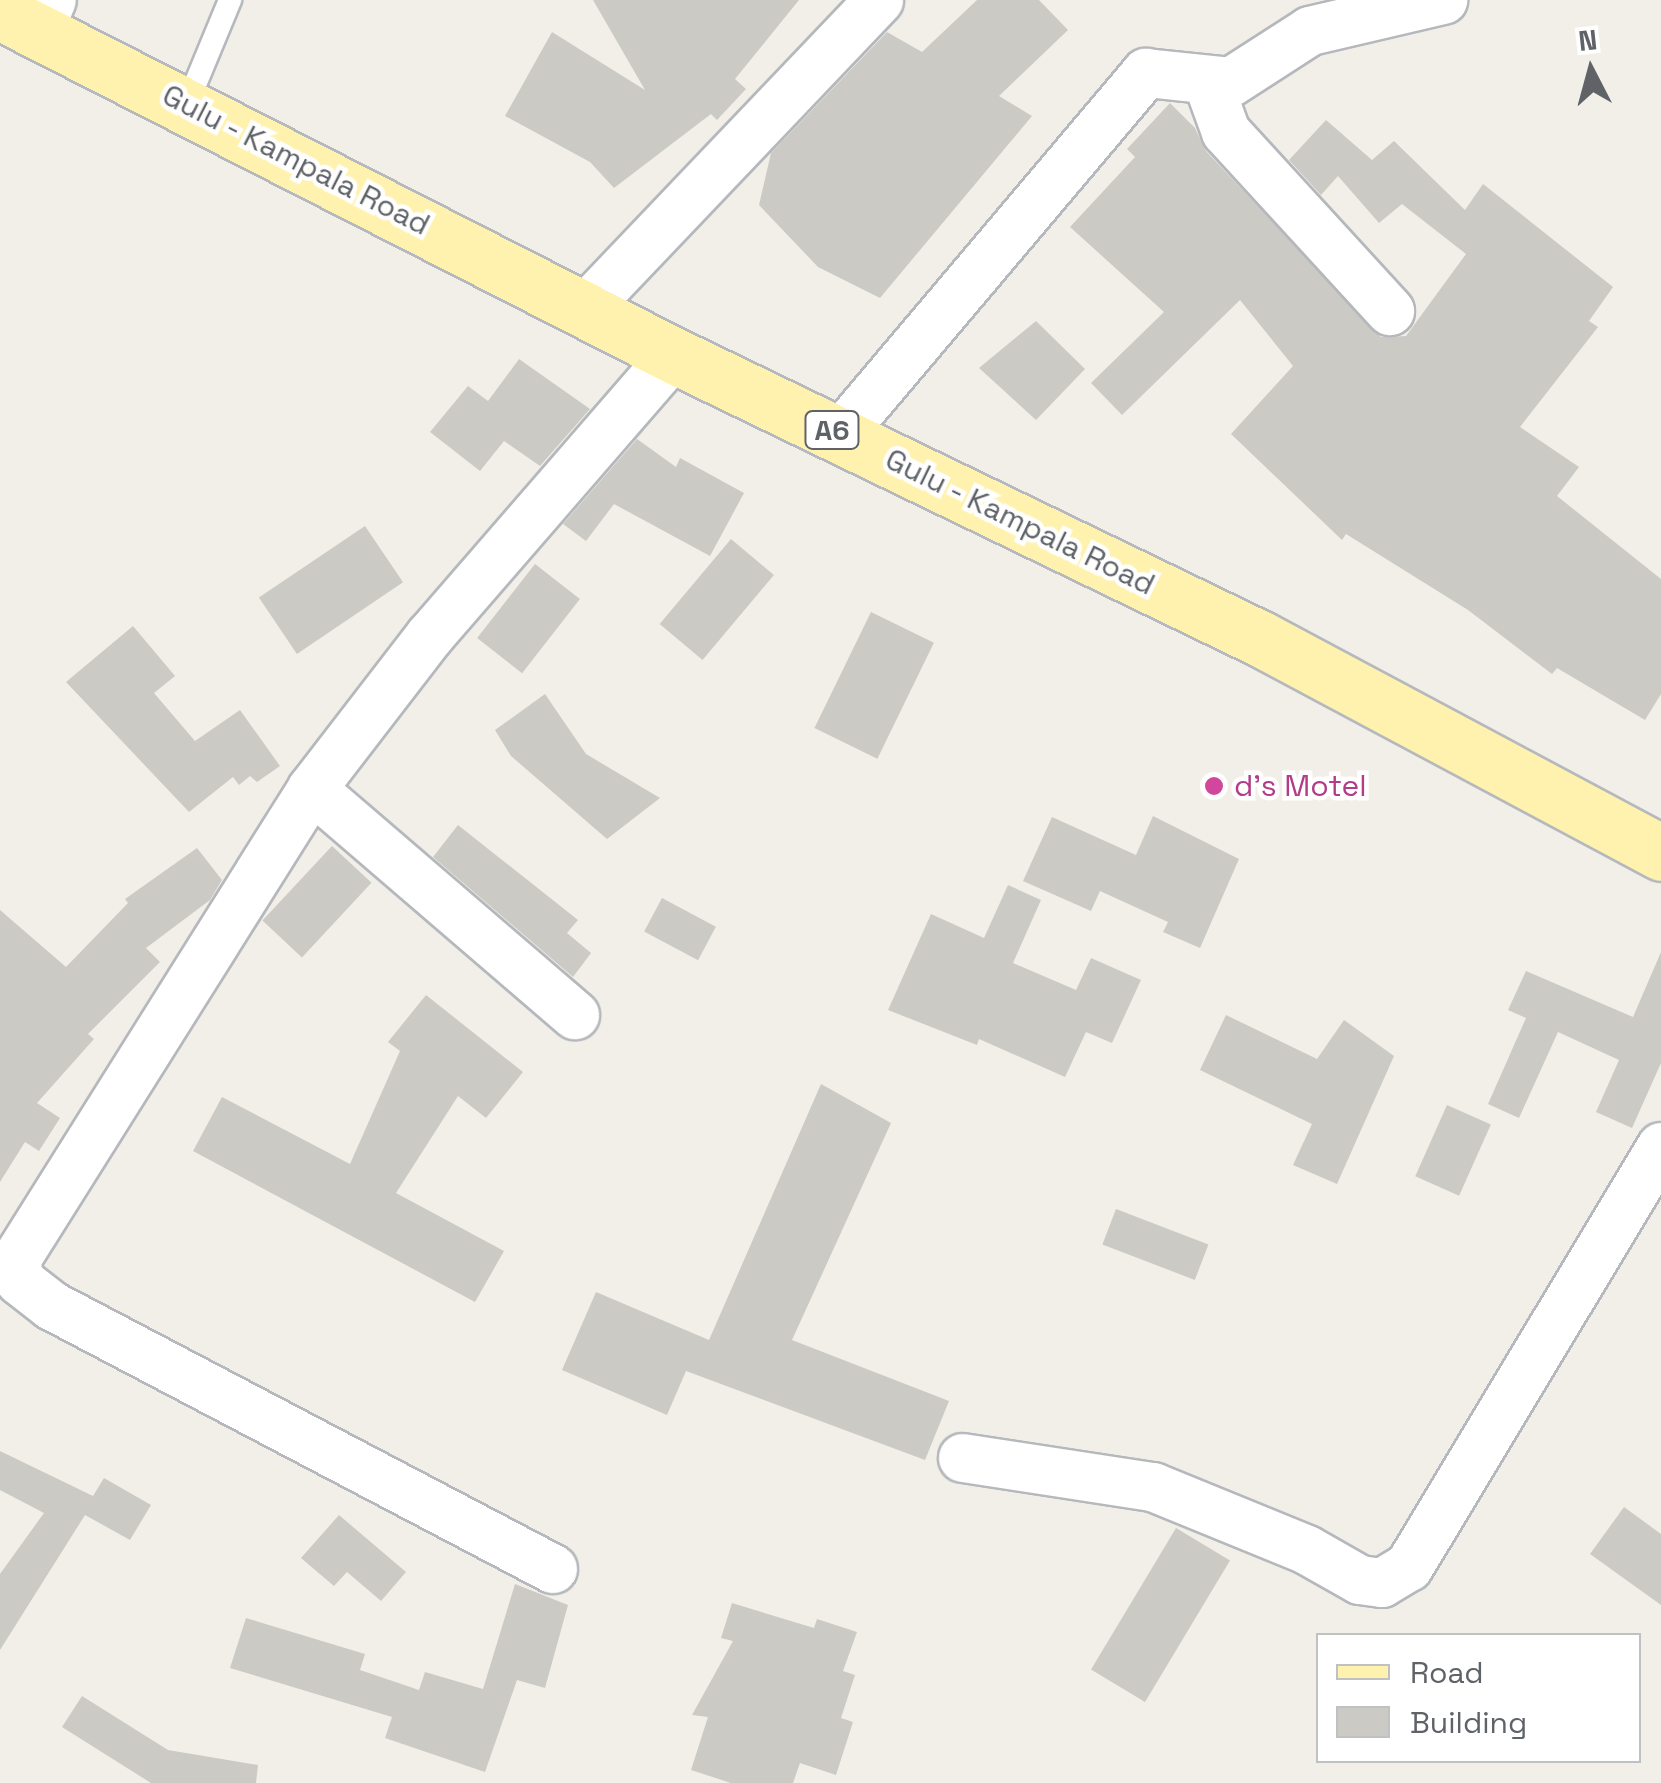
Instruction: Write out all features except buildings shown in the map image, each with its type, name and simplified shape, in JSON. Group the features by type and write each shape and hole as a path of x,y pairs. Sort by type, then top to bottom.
{"main road":[{"name":"Gulu - Kampala Road","path":"31,13 187,104 673,355 1262,640 1661,853"}],"street":[{"path":"586,308 879,0"},
{"path":"840,434 1130,86 1159,70 1210,84 1252,72 1310,31 1444,0"},
{"path":"1210,84 1226,132 1390,310"},
{"path":"553,1570 52,1306 20,1280 16,1260 26,1236 312,789 430,636 673,355"},
{"path":"312,789 575,1015"},
{"path":"963,1458 1153,1487 1307,1550 1360,1580 1382,1583 1409,1567 1661,1147"}],"lane":[{"path":"187,104 230,0"}],"place":[{"name":"d's Motel","path":"1214,786"}]}
